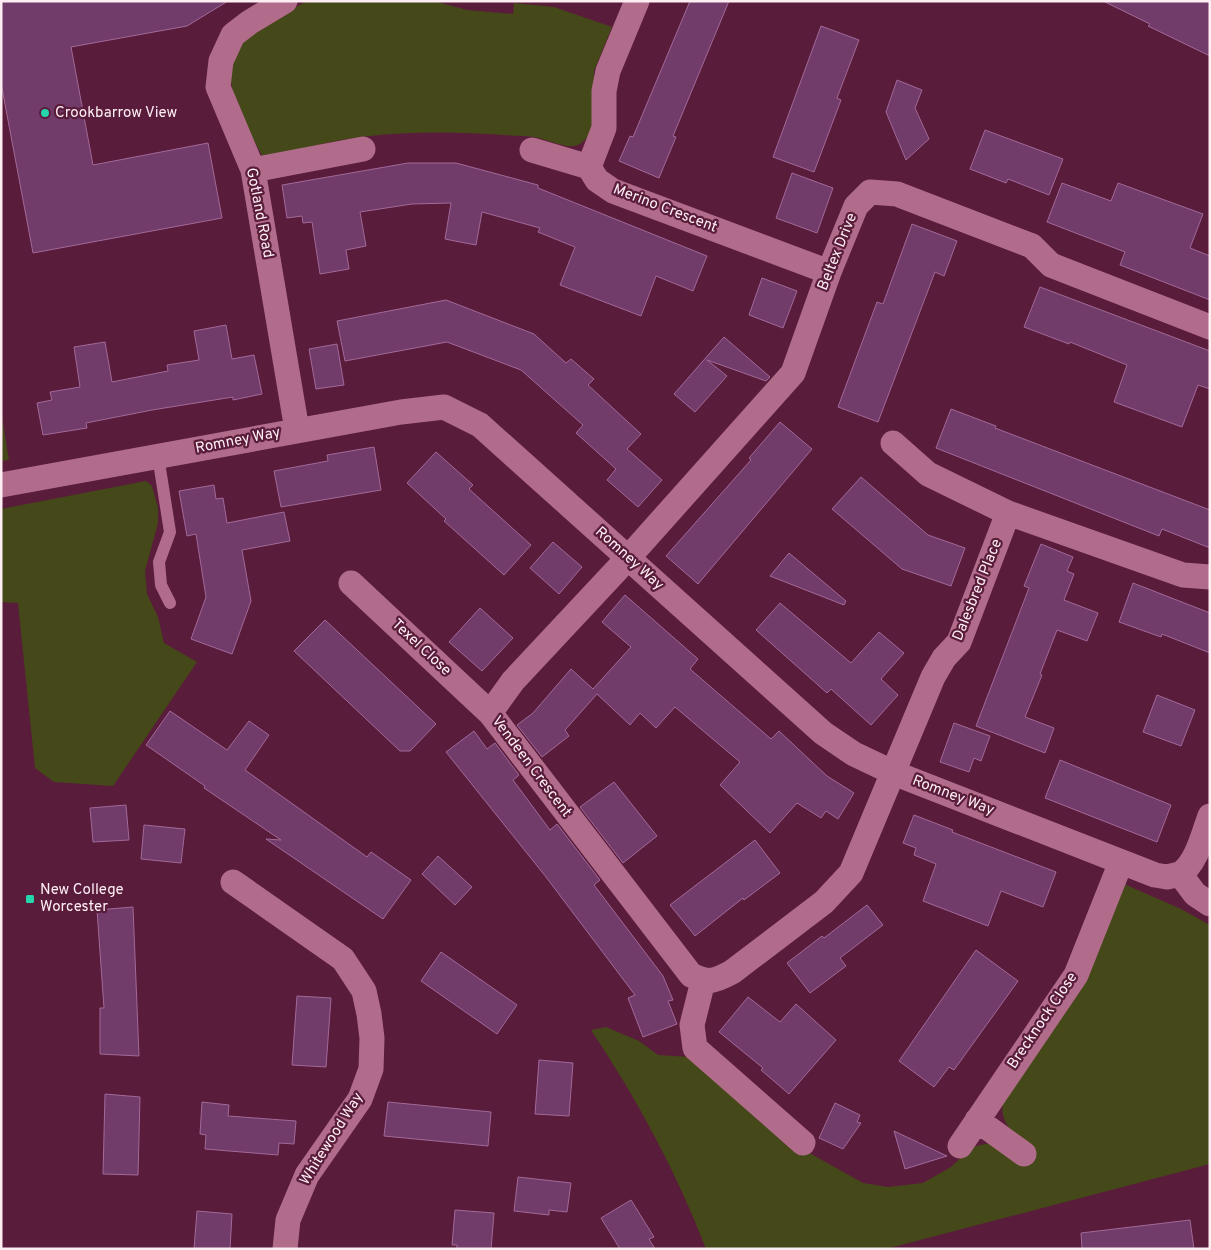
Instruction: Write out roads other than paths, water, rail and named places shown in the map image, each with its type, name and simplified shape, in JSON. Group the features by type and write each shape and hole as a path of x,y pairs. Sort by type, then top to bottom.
{"street":[{"name":"Gotland Road","path":"285,1 250,22 233,35 221,61 218,87 253,170 297,430"},
{"path":"532,150 589,167 604,128 604,91 608,71 637,1"},
{"path":"253,170 363,148"},
{"name":"Merino Crescent","path":"589,167 597,180 613,190 828,272"},
{"name":"Beltex Drive","path":"628,558 793,373 828,272 856,206 870,192 897,194 1032,246 1051,264 1210,327"},
{"name":"Romney Way","path":"1,485 297,430 401,412 444,407 480,425 823,733 854,754 894,773 1155,875 1167,877 1180,874"},
{"path":"893,443 928,474 1008,513 1183,575 1210,577"},
{"name":"Dalesbred Place","path":"894,773 933,677 944,658 959,642 1008,513"},
{"name":"Vendeen Crescent","path":"628,558 513,681 490,712 691,975 703,981"},
{"name":"Texel Close","path":"351,583 490,712"},
{"path":"803,1143 695,1048 692,1025 703,981 715,981 732,972 837,890 851,873 894,773"},
{"path":"1210,816 1196,853 1187,869 1180,874 1195,894 1210,904"},
{"name":"Brecknock Close","path":"960,1146 1076,975 1121,862"},
{"name":"Whitewood Way","path":"233,882 344,959 364,991 369,1014 372,1038 371,1069 360,1099 307,1175 288,1220 285,1249"},
{"path":"977,1120 1024,1154"}],"lane":[{"path":"158,456 170,532 159,562 160,585 170,603"}],"place":[{"name":"Crookbarrow View","path":"45,113"},
{"name":"New College Worcester","path":"30,899"}]}
